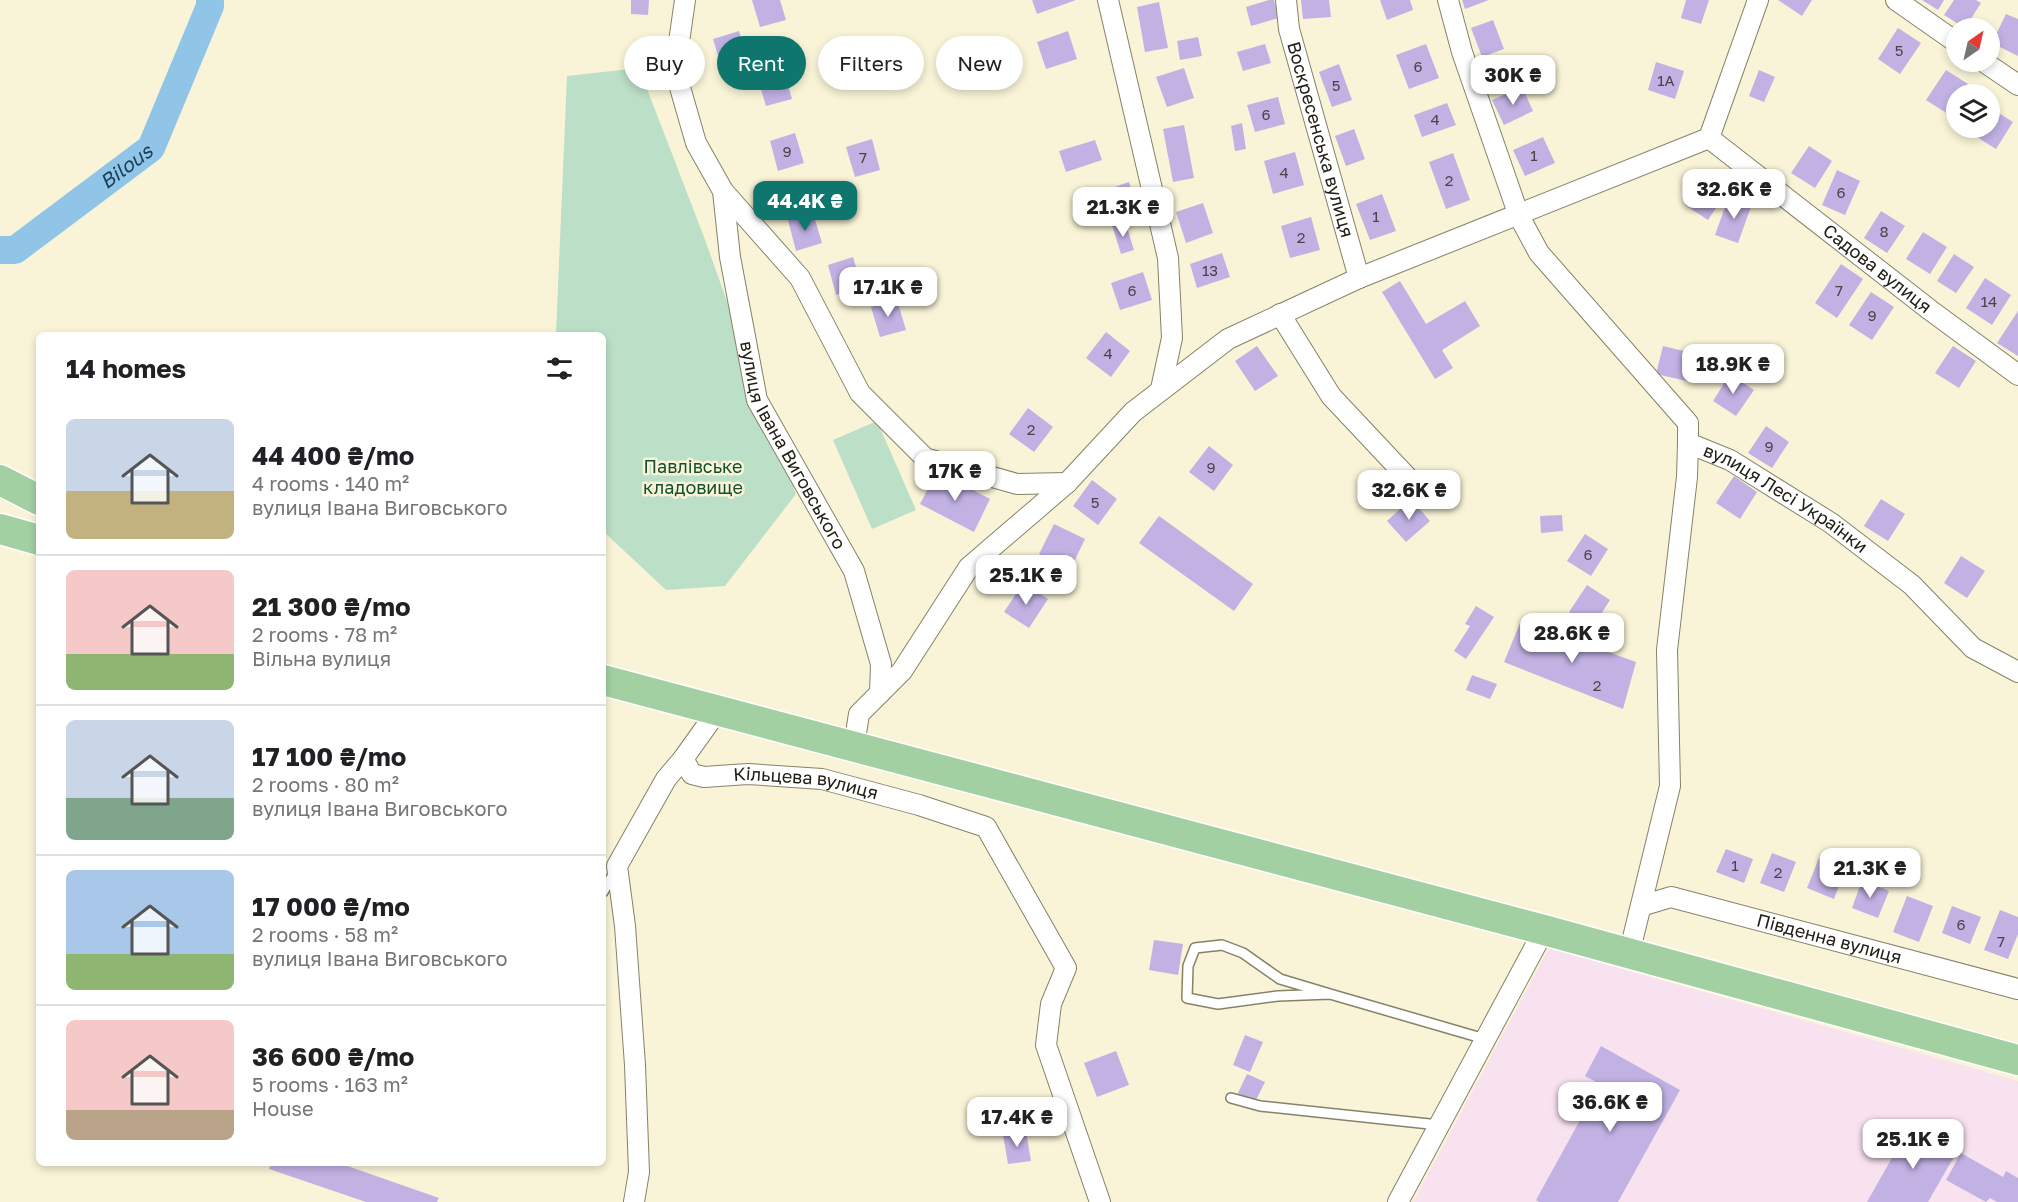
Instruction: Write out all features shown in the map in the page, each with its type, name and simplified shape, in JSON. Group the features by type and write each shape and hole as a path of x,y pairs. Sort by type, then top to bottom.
{"main road":[{"path":"0,480 36,498"},
{"path":"0,529 36,539"},
{"path":"606,681 1544,930 2018,1060"}],"street":[{"name":"вулиця Івана Виговського","path":"685,0 675,70 696,143 723,191 800,278 860,393 925,458 1017,484 1067,483"},
{"path":"1108,0 1167,258 1172,338 1161,388"},
{"name":"Воскресенська вулиця","path":"1286,0 1289,29 1359,278"},
{"name":"вулиця Лесі Українки","path":"1448,0 1462,52 1519,216 1539,253 1688,423 1688,443 1730,460 1831,523 1912,585 1973,648 2018,672"},
{"path":"854,746 859,714 902,671 969,567 1067,483 1133,412 1161,388 1228,339 1280,314 1359,278 1519,216 1708,138 1758,0"},
{"path":"1896,0 1946,35"},
{"path":"1999,72 2018,85"},
{"name":"Садова вулиця","path":"1708,138 1930,310 2018,375"},
{"name":"вулиця Івана Виговського","path":"723,191 730,257 757,400 854,571 881,664 880,693"},
{"path":"1280,314 1331,396 1409,480"},
{"path":"1629,954 1670,786 1667,650 1688,477 1688,443"},
{"path":"634,1202 639,1172 635,1065 625,926 617,866 666,779 718,710"},
{"name":"Кільцева вулиця","path":"683,759 692,774 704,777 748,774 822,779 920,805 986,827 1066,968 1052,1004 1046,1044 1100,1202"},
{"name":"Південна вулиця","path":"1641,906 1671,897 2018,988"},
{"path":"1398,1202 1544,930"}],"lane":[{"path":"606,886 617,866"},
{"path":"1330,994 1278,996 1218,1004 1187,998 1188,966 1195,948 1222,945 1243,953 1280,979 1485,1039"},
{"path":"1231,1098 1260,1106 1439,1125"}],"shaded area":[{"path":"1549,948 2018,1081 2018,1202 1413,1202"}],"green space":[{"name":"Павлівське кладовище","path":"624,70 624,90 647,90 704,237 796,494 725,586 666,590 606,534 606,332 556,332 567,76"},
{"path":"877,421 916,510 872,529 833,440"}],"building":[{"path":"631,0 649,0 648,15 631,14"},
{"path":"752,0 780,0 786,20 760,27"},
{"path":"1032,0 1076,0 1037,14"},
{"path":"1274,0 1279,18 1251,26 1246,7"},
{"path":"1301,0 1329,0 1331,17 1303,19"},
{"path":"1380,0 1410,0 1413,10 1387,20"},
{"path":"1462,0 1489,0 1465,9"},
{"path":"1686,0 1709,0 1701,24 1681,18"},
{"path":"1778,0 1812,0 1802,16"},
{"path":"1922,0 1944,0 1938,10"},
{"path":"1954,0 1976,0 1981,3 1971,18 1949,18 1944,15"},
{"path":"1159,2 1168,48 1145,52 1137,7"},
{"path":"2006,14 2018,19 2018,56 2000,47 2000,26"},
{"path":"1493,20 1504,49 1482,57 1471,28"},
{"path":"1898,28 1921,43 1900,74 1878,59"},
{"path":"739,31 740,36 723,36"},
{"path":"1068,31 1077,59 1046,69 1037,42"},
{"path":"1198,37 1202,56 1180,60 1177,41"},
{"path":"717,38 717,52 713,39"},
{"path":"1265,44 1271,63 1243,71 1237,52"},
{"path":"1426,44 1439,78 1409,89 1396,55"},
{"path":"1656,62 1684,71 1675,99 1648,90"},
{"path":"1339,64 1352,100 1332,107 1319,72"},
{"path":"1184,68 1194,98 1167,107 1156,77"},
{"path":"1759,70 1775,77 1764,102 1749,96"},
{"path":"1946,70 1968,84 1946,84 1946,113 1926,100"},
{"path":"1522,87 1533,111 1504,125 1492,100"},
{"path":"761,90 789,90 792,99 766,106"},
{"path":"1278,97 1285,124 1255,132 1247,105"},
{"path":"1447,103 1456,125 1422,137 1414,115"},
{"path":"2000,114 2013,122 1996,149 1978,138 2000,138"},
{"path":"1242,123 1246,149 1235,151 1231,126"},
{"path":"1184,125 1194,178 1173,182 1163,129"},
{"path":"1354,129 1365,159 1346,166 1335,136"},
{"path":"795,133 804,163 778,171 770,141"},
{"path":"1543,137 1555,163 1525,176 1513,150"},
{"path":"872,139 880,170 855,177 846,147"},
{"path":"1095,140 1102,160 1066,172 1059,151"},
{"path":"1809,146 1832,161 1815,188 1791,173"},
{"path":"1295,152 1304,185 1273,194 1264,161"},
{"path":"1453,153 1470,200 1446,209 1429,162"},
{"path":"1837,170 1860,181 1845,215 1822,205"},
{"path":"1702,178 1726,193 1708,220 1685,205"},
{"path":"1129,182 1138,210 1106,220 1097,193"},
{"path":"1382,194 1396,231 1370,240 1356,204"},
{"path":"1729,196 1752,204 1738,243 1715,235"},
{"path":"1203,203 1213,233 1186,243 1176,212"},
{"path":"1881,211 1905,226 1887,253 1864,238"},
{"path":"813,213 822,243 796,251 788,220"},
{"path":"1311,217 1320,250 1290,258 1281,226"},
{"path":"1125,221 1134,250 1121,254 1112,225"},
{"path":"1923,232 1947,247 1930,274 1906,259"},
{"path":"1222,253 1230,277 1197,288 1190,264"},
{"path":"1954,254 1974,267 1956,293 1937,281"},
{"path":"853,257 862,287 836,295 828,265"},
{"path":"1841,264 1863,279 1837,318 1815,303"},
{"path":"1143,272 1152,300 1120,310 1111,283"},
{"path":"1985,278 2011,295 1992,325 1966,308"},
{"path":"1400,281 1426,324 1465,301 1480,326 1442,350 1453,368 1435,379 1382,292"},
{"path":"1871,292 1894,307 1872,340 1849,325"},
{"path":"897,300 906,330 880,337 871,307"},
{"path":"2018,311 2018,356 1997,343"},
{"path":"1106,332 1130,351 1111,377 1086,358"},
{"path":"1257,346 1278,376 1255,391 1235,361"},
{"path":"1663,346 1697,354 1691,382 1656,374"},
{"path":"1953,346 1976,361 1959,388 1935,373"},
{"path":"1730,374 1754,390 1736,416 1713,401"},
{"path":"1028,408 1053,427 1034,452 1009,434"},
{"path":"1766,426 1789,442 1772,468 1748,453"},
{"path":"1209,446 1233,465 1214,491 1189,472"},
{"path":"937,471 990,499 974,532 920,504"},
{"path":"1734,476 1757,492 1740,519 1716,503"},
{"path":"1092,480 1117,499 1098,525 1073,506"},
{"path":"1411,499 1430,521 1406,542 1387,521"},
{"path":"1881,499 1905,514 1888,541 1864,526"},
{"path":"1562,515 1563,531 1541,533 1540,516"},
{"path":"1159,516 1253,584 1234,611 1139,543"},
{"path":"1054,524 1085,539 1070,570 1039,554"},
{"path":"1585,534 1608,549 1591,576 1567,561"},
{"path":"1961,556 1985,571 1967,598 1944,583"},
{"path":"1023,583 1048,599 1029,628 1004,612"},
{"path":"1587,585 1610,600 1593,627 1569,612"},
{"path":"1476,606 1494,617 1466,659 1454,651 1470,626 1465,624"},
{"path":"1521,621 1636,662 1623,709 1504,662"},
{"path":"1472,675 1497,684 1490,699 1466,690"},
{"path":"1726,849 1753,859 1744,883 1716,872"},
{"path":"1772,853 1796,862 1784,892 1760,883"},
{"path":"1819,858 1846,868 1834,899 1807,888"},
{"path":"1862,880 1889,891 1878,918 1852,908"},
{"path":"1907,896 1933,906 1919,942 1893,932"},
{"path":"1952,906 1981,917 1970,944 1942,933"},
{"path":"2000,910 2018,917 2018,934 2008,959 1984,950"},
{"path":"1154,940 1183,944 1178,975 1149,970"},
{"path":"1245,1035 1263,1042 1250,1072 1233,1065"},
{"path":"1601,1046 1680,1090 1618,1202 1539,1202 1536,1200 1600,1084 1585,1076"},
{"path":"1116,1051 1129,1085 1097,1097 1084,1063"},
{"path":"1247,1074 1265,1082 1254,1104 1237,1095"},
{"path":"1910,1126 1956,1153 1928,1202 1867,1202"},
{"path":"1026,1131 1031,1161 1008,1164 1003,1135"},
{"path":"1961,1153 2003,1177 2006,1171 2018,1178 2018,1202 1997,1202 1990,1198 1986,1202 1946,1180"},
{"path":"270,1166 347,1166 439,1198 437,1202 366,1202 269,1169"}],"waterway":[{"name":"Bilous","path":"0,250 15,250 151,148 210,6 210,0"}]}
